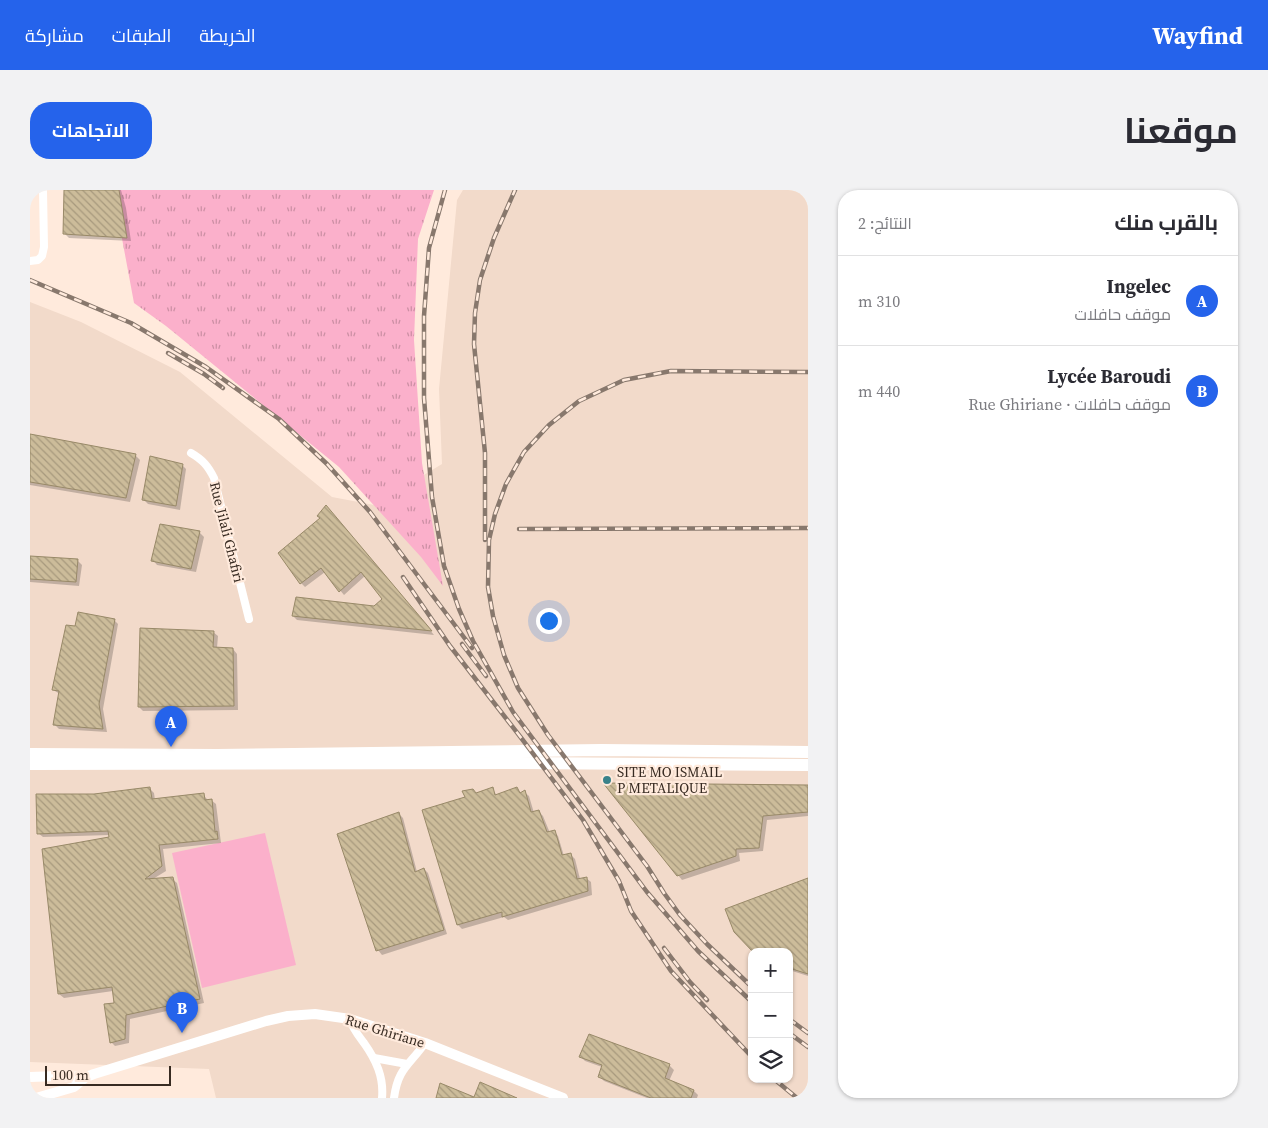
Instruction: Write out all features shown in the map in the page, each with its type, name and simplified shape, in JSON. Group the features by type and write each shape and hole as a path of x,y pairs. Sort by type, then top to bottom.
{"main road":[{"path":"30,754 217,755 601,750 808,752"},
{"path":"30,764 519,763 808,765"}],"street":[{"path":"30,261 38,260 42,256 44,247 43,190"},
{"name":"Rue Jilali Ghafiri","path":"191,453 201,458 208,466 214,478 249,619"},
{"name":"Rue Ghiriane","path":"30,1077 86,1077 257,1024 288,1016 316,1014 350,1019 424,1043 563,1098"},
{"path":"350,1019 356,1033 374,1058 381,1076 382,1098"},
{"path":"394,1098 397,1080 424,1043"},
{"path":"374,1058 407,1064"},
{"name":"Rue Ghiriane","path":"36,1098 74,1087 86,1077"}],"shaded area":[{"path":"463,190 808,190 808,1098 216,1098 209,1069 30,1062 30,302 81,322 180,372 332,497 374,505 442,464 439,389 457,200"}],"green space":[{"path":"113,190 434,190 418,239 414,340 422,463 443,586 421,557 339,467 166,326 134,303"},
{"path":"265,833 296,965 202,988 172,853"}],"building":[{"path":"64,190 119,190 127,238 63,234"},
{"path":"30,434 136,454 126,498 30,482"},
{"path":"150,456 183,464 176,506 142,500"},
{"path":"326,505 432,631 292,616 296,597 374,606 382,599 361,572 339,592 321,568 300,584 278,553 320,518 317,516"},
{"path":"160,524 200,531 191,569 151,561"},
{"path":"30,556 78,559 76,582 30,579"},
{"path":"78,612 115,619 99,704 103,729 53,725 59,691 52,690 66,625 75,626"},
{"path":"140,628 214,631 213,647 233,648 234,706 138,707"},
{"path":"603,783 808,785 808,812 763,816 759,848 736,849 736,856 677,876"},
{"path":"150,787 152,799 204,793 205,800 212,799 215,832 217,831 218,839 159,845 162,866 145,879 173,877 200,999 126,1015 125,1039 110,1043 104,1004 114,1003 112,987 58,994 42,849 109,837 108,831 37,834 36,794 94,794"},
{"path":"493,787 495,795 517,787 520,793 525,790 531,812 539,810 547,832 555,830 562,855 571,853 577,879 587,877 588,891 502,917 502,912 457,925 422,810 465,797 462,791 473,789 476,793"},
{"path":"399,812 415,872 424,868 444,930 376,951 337,834"},
{"path":"808,878 808,974 793,969 793,948 749,948 734,932 725,909"},
{"path":"589,1034 670,1064 665,1078 694,1090 691,1098 651,1098 598,1077 602,1065 579,1057"},
{"path":"480,1082 517,1098 436,1098 440,1083 474,1097"}],"railway":[{"path":"445,190 429,248 424,316 424,398 432,497 444,566 459,609 473,641 513,712 647,892 698,951 748,998"},
{"path":"485,540 485,453 474,344 475,313 480,280 494,238 515,190"},
{"path":"30,280 131,323 206,367 279,419 327,464 370,512 472,648"},
{"path":"168,353 204,374 223,388"},
{"path":"748,983 680,915 647,866 548,735 518,688 504,655 493,616 488,587 489,540 495,514 506,484 524,452 549,425 579,401 624,380 671,371 808,372"},
{"path":"519,529 808,528"},
{"path":"403,577 450,646 583,820 619,881 631,911 671,971 748,1053"},
{"path":"462,644 486,676"},
{"path":"664,948 690,982 707,1000"},
{"path":"793,1022 808,1033"},
{"path":"793,1036 808,1047"},
{"path":"779,1083 797,1098"}],"place":[{"name":"Ingelec","path":"171,747"},
{"name":"SITE MO ISMAIL P METALIQUE","path":"607,780"},
{"name":"Lycée Baroudi","path":"182,1033"}]}
